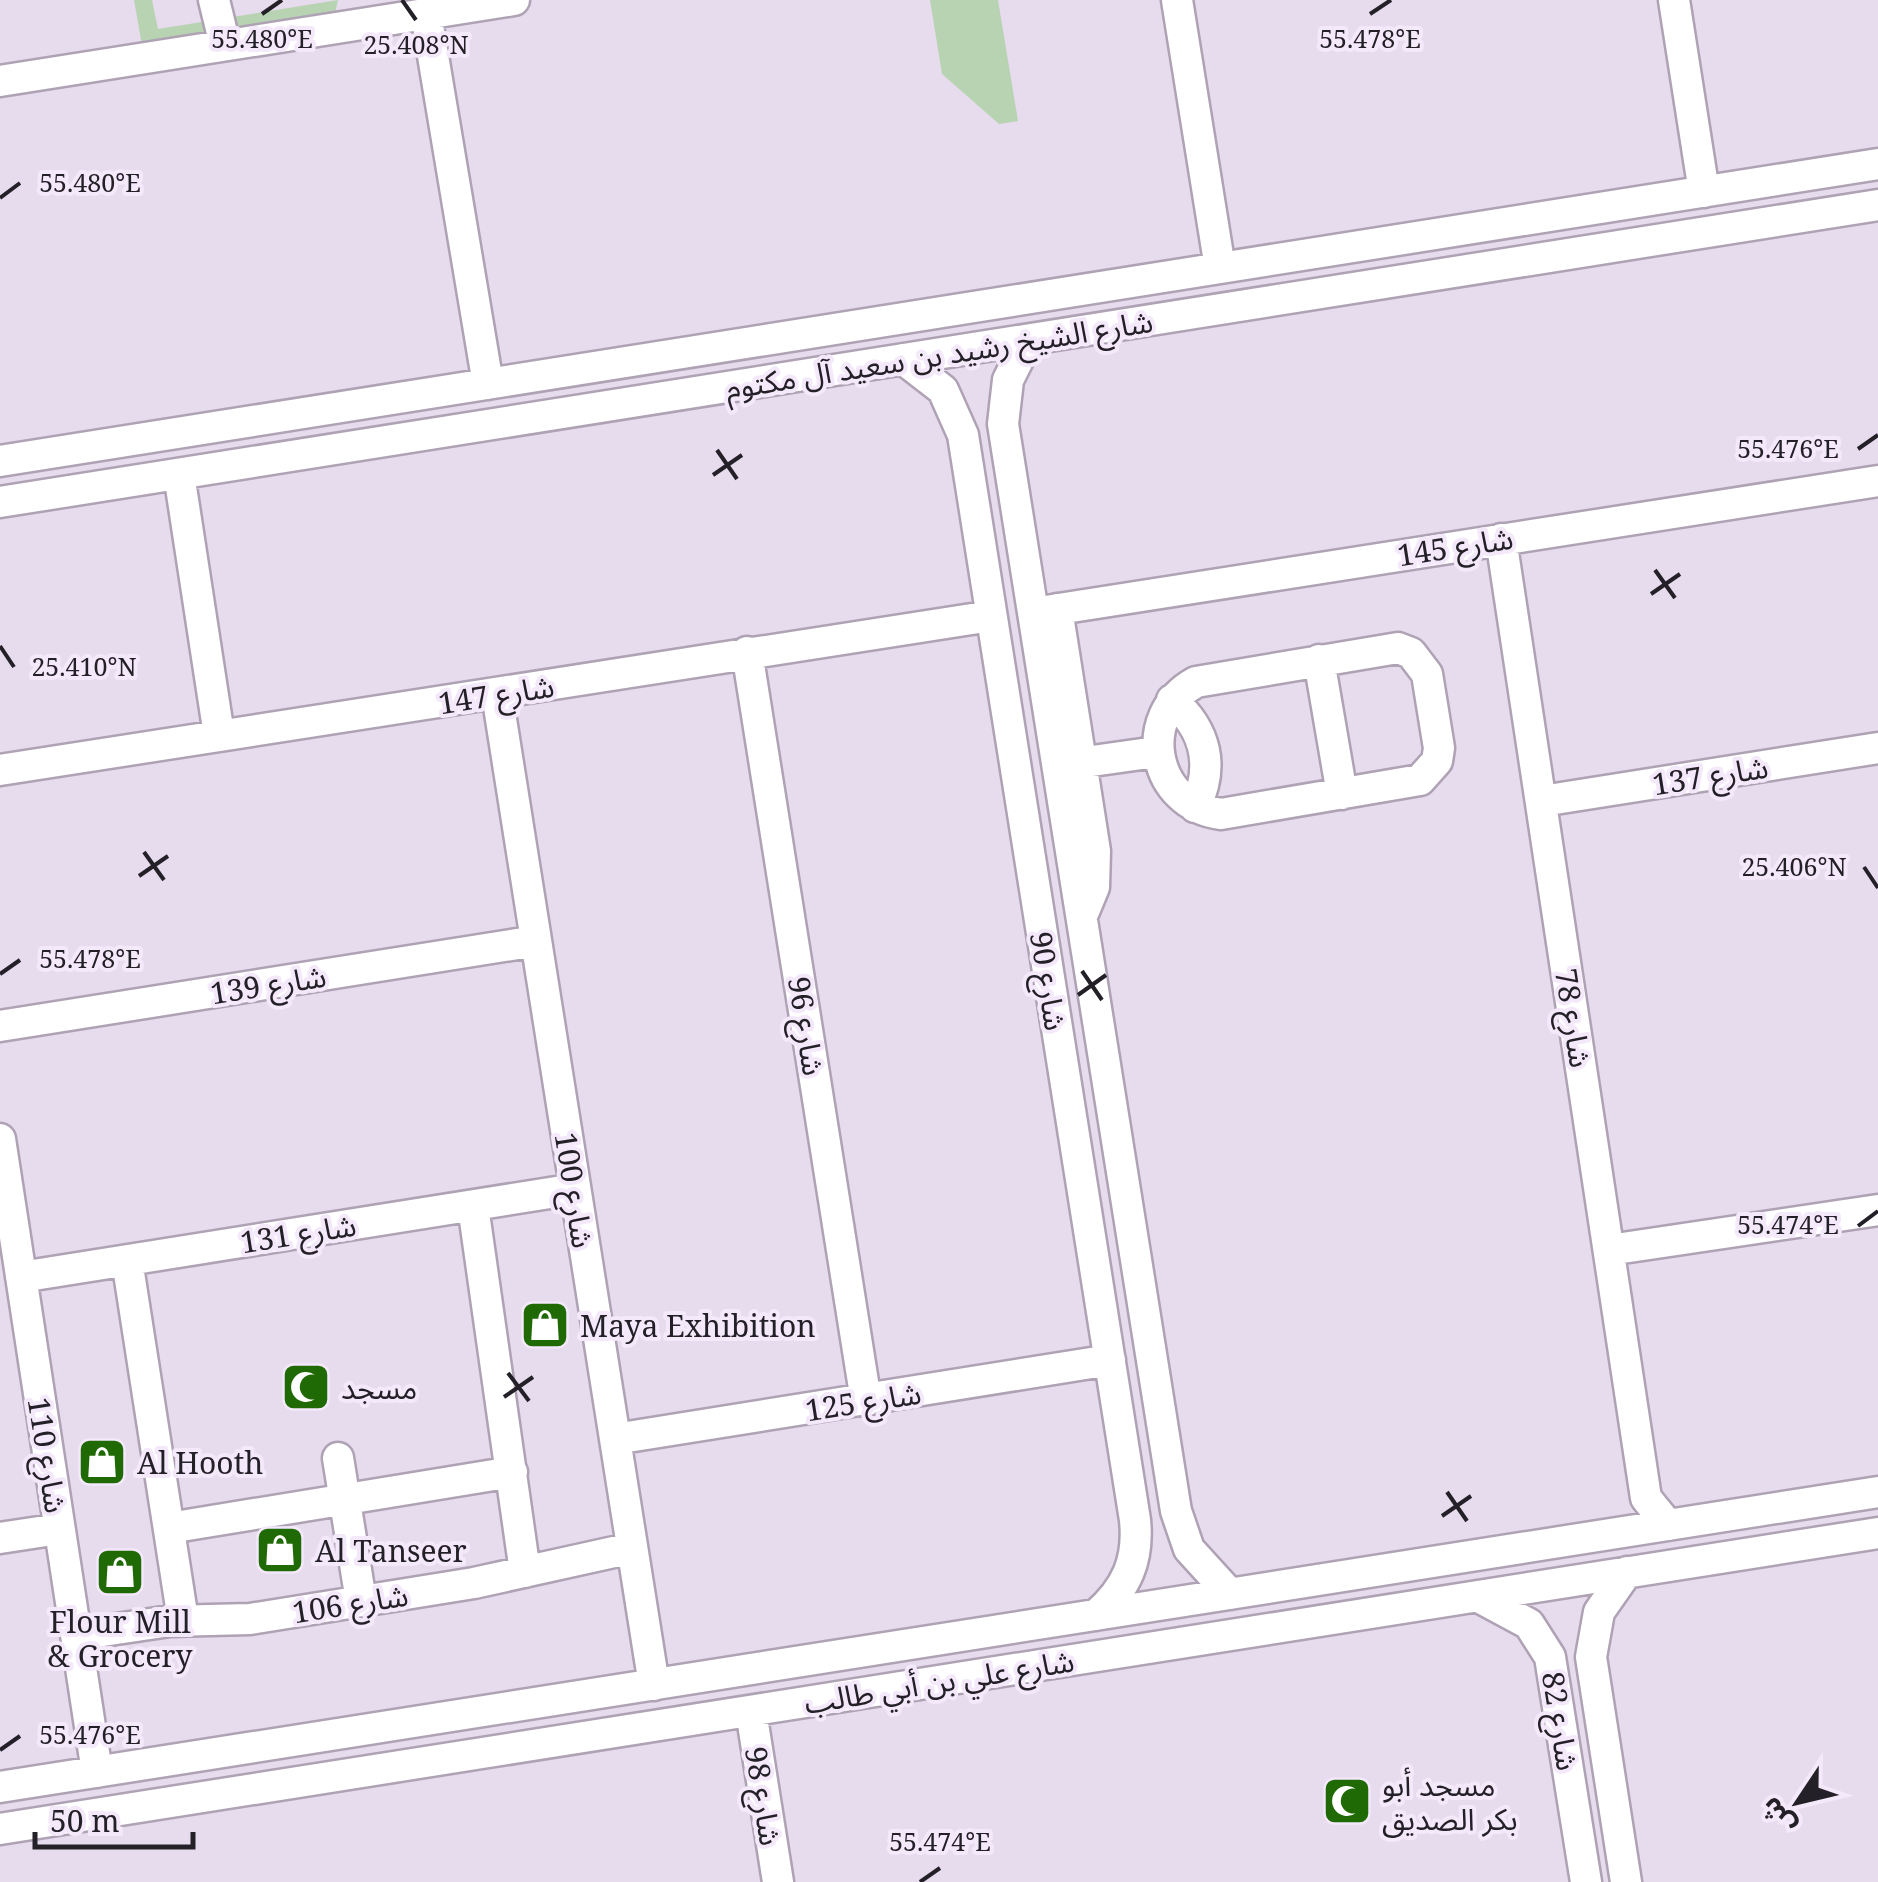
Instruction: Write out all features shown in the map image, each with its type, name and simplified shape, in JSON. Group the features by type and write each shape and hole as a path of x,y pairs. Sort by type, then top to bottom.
{"street":[{"path":"214,0 225,45"},
{"path":"0,81 514,0"},
{"path":"1177,0 1220,268"},
{"path":"1674,0 1704,192"},
{"path":"426,14 488,384"},
{"name":"شارع الشيخ رشيد بن سعيد آل مكتوم","path":"0,461 1878,164"},
{"name":"شارع الشيخ رشيد بن سعيد آل مكتوم","path":"0,502 1878,205"},
{"path":"1278,259 1291,272 1286,299"},
{"path":"1028,340 1003,401 1016,508 1045,611"},
{"path":"650,357 640,375 641,385 655,398"},
{"name":"شارع 90","path":"902,359 943,390 959,419 1125,1453 1138,1541 1134,1563 1113,1600 1096,1615"},
{"path":"609,364 623,378 622,396 617,404"},
{"path":"179,474 219,735"},
{"name":"شارع 145","path":"1045,611 1878,481"},
{"path":"975,512 977,503 992,493 1002,494 1016,508"},
{"name":"شارع 78","path":"1501,539 1646,1498 1634,1530"},
{"name":"شارع 90","path":"1045,611 1069,765 1083,934 1181,1530 1200,1566 1230,1594"},
{"name":"شارع 147","path":"0,770 992,616"},
{"path":"1398,648 1411,653 1426,674 1438,748 1430,772 1420,780 1221,814 1196,808 1170,784 1156,752 1160,725 1172,700 1196,682 1319,660 1398,648"},
{"name":"شارع 96","path":"747,652 866,1400"},
{"path":"1319,660 1342,794"},
{"name":"شارع 100","path":"497,694 654,1686"},
{"path":"1172,700 1199,730 1206,749 1204,789 1196,808"},
{"name":"شارع 137","path":"1542,801 1878,748"},
{"path":"1069,765 1156,752"},
{"path":"1041,926 1083,934"},
{"path":"1046,959 1062,942 1083,934"},
{"name":"شارع 139","path":"0,1026 536,941"},
{"name":"شارع 110","path":"0,1139 97,1772"},
{"name":"شارع 131","path":"21,1276 575,1189"},
{"path":"473,1206 525,1572"},
{"path":"1609,1250 1878,1210"},
{"path":"127,1260 183,1620"},
{"name":"شارع 125","path":"614,1439 1110,1360"},
{"path":"1125,1453 1151,1458 1166,1447"},
{"path":"338,1458 361,1601"},
{"path":"169,1528 512,1472"},
{"name":"شارع علي بن أبي طالب","path":"0,1787 1668,1524 1875,1496"},
{"path":"1646,1498 1668,1524"},
{"path":"0,1538 59,1529"},
{"name":"شارع علي بن أبي طالب","path":"0,1829 1877,1532"},
{"name":"شارع 106","path":"76,1635 183,1620 234,1622 492,1579 632,1548"},
{"name":"شارع 82","path":"1626,1882 1592,1634 1599,1612 1627,1572"},
{"name":"شارع 82","path":"1477,1596 1528,1624 1542,1639 1550,1657 1586,1882"},
{"name":"شارع 98","path":"751,1711 778,1882"},
{"path":"426,1720 420,1742 430,1762"},
{"path":"359,1730 369,1750 366,1771"},
{"path":"1572,1790 1590,1784 1612,1788"}],"green space":[{"path":"134,0 152,0 158,29 338,0 332,26 144,57"},
{"path":"930,0 998,0 1018,121 999,124 942,74"}],"place":[{"name":"Maya Exhibition","path":"545,1325"},
{"name":"مسجد","path":"306,1387"},
{"name":"Al Hooth","path":"102,1462"},
{"name":"Al Tanseer","path":"280,1550"},
{"name":"Flour Mill & Grocery","path":"120,1572"},
{"name":"مسجد أبو بكر الصديق","path":"1347,1801"}]}
